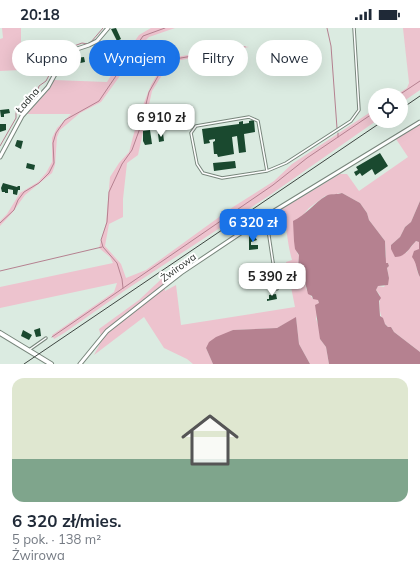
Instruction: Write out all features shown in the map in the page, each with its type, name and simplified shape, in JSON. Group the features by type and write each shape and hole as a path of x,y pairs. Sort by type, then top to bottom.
{"street":[{"name":"Ładna","path":"0,157 22,116 48,87 60,65 77,49 89,45 97,40 108,28"},
{"name":"Żwirowa","path":"80,364 107,331 182,273 266,216 420,122"},
{"path":"0,333 51,364"}],"lane":[{"path":"267,171 258,121 249,118 196,126 192,133 197,164 202,173 222,178 267,171 286,163 351,121 359,110 354,28"},
{"path":"266,216 277,288"},
{"path":"29,350 46,338"}],"shaded area":[{"path":"2,28 21,28 21,40 12,40 12,70 0,71 0,39 3,38"},
{"path":"151,28 175,28 149,37 146,40 136,40 139,35"},
{"path":"403,28 420,28 420,90 408,98 407,88 409,83"},
{"path":"188,55 188,59 180,60 180,56"},
{"path":"111,76 120,76 101,102 80,113 60,130 57,137 55,165 52,173 25,195 0,226 0,221 7,214 20,193 38,182 46,173 52,162 52,138 57,128 71,114 27,114 50,88 54,80 107,82"},
{"path":"156,76 161,76 152,91 138,155 127,163 123,199 123,217 109,224 105,246 121,264 126,278 146,270 233,207 274,181 292,164 368,114 368,127 270,195 54,339 52,335 114,292 117,283 0,308 0,287 113,263 110,257 99,248 106,223 110,177 119,163 129,152 138,118 151,85"},
{"path":"420,124 420,201 411,222 405,227 400,237 391,245 406,253 416,241 420,242 416,264 420,277 420,352 394,332 391,327 388,327 381,316 380,295 376,290 378,286 384,287 389,278 387,268 389,266 384,260 386,257 385,241 369,220 367,213 360,203 342,193 325,196 309,208 302,216 297,253 299,255 298,268 305,282 306,289 313,299 318,299 319,303 316,319 320,329 320,339 326,347 329,364 310,364 299,344 296,318 277,328 233,330 206,348 213,364 193,364 187,359 164,348 144,317 94,355 102,340 99,329 139,300 172,269 178,272 165,283 165,291 176,285 181,325 295,307 286,262 292,260 282,209 340,174 347,174 359,191 408,157 396,139"},
{"path":"342,193 360,203 367,213 369,220 385,241 386,263 388,263 389,266 387,268 389,278 388,285 378,286 376,290 381,298 379,301 380,316 383,318 388,327 391,327 394,332 420,352 420,364 329,364 326,347 320,339 315,305 319,303 318,300 313,299 312,296 308,294 305,282 298,268 299,255 295,249 293,221 302,216 326,196"},
{"path":"420,201 420,277 412,257 414,251 419,249 419,242 416,241 405,254 399,257 395,257 391,249 391,245 400,237 405,227 411,222"},
{"path":"296,317 299,344 310,364 213,364 206,348 209,342 216,337 233,330 277,328"}],"building":[{"path":"116,28 121,39 116,40 111,29"},
{"path":"81,57 84,57 85,62 81,63"},
{"path":"9,109 10,113 4,114 4,117 1,117 0,110"},
{"path":"254,120 255,132 244,134 246,152 239,153 237,136 232,137 234,154 218,157 217,154 214,154 213,142 215,139 209,140 210,143 204,144 202,129 239,124 239,122 243,121 243,124 249,123 249,121"},
{"path":"0,124 6,124 6,130 0,132"},
{"path":"150,130 152,144 145,145 143,141 143,131"},
{"path":"163,133 164,141 159,142 158,134"},
{"path":"17,140 23,141 21,149 15,146"},
{"path":"380,153 388,166 375,175 372,169 362,176 360,173 356,176 354,172 358,170 356,167"},
{"path":"235,161 236,168 214,171 213,163"},
{"path":"27,163 35,165 34,170 26,168"},
{"path":"3,183 17,187 20,186 20,190 18,190 17,195 13,194 13,190 8,189 8,193 2,192 1,188"},
{"path":"254,235 257,240 251,242 251,245 258,245 258,249 249,250 249,236"},
{"path":"276,294 277,299 267,301 267,299 269,299 269,295"},
{"path":"40,328 41,336 36,337 34,330"},
{"path":"23,330 32,335 29,340 21,336"}],"waterway":[{"path":"93,40 103,28"},
{"path":"0,223 14,210 18,200 24,192 39,183 49,173 54,163 53,143 56,133 65,120 99,101 143,36 165,28"},
{"path":"327,28 331,46 337,128"},
{"path":"0,146 16,118 16,113 19,107 29,103 33,96 37,93 39,86 46,81 56,62 69,51 73,50 74,46 82,43 88,44"},
{"path":"123,288 117,263 103,247 101,240 107,222 109,192 122,164 132,150 140,128 149,92 161,71 175,59 188,57"},
{"path":"408,89 420,81"},
{"path":"52,337 273,185 307,158 368,117"},
{"path":"0,271 102,247"}],"railway":[{"path":"408,104 420,96"},
{"path":"24,364 373,128"}]}
